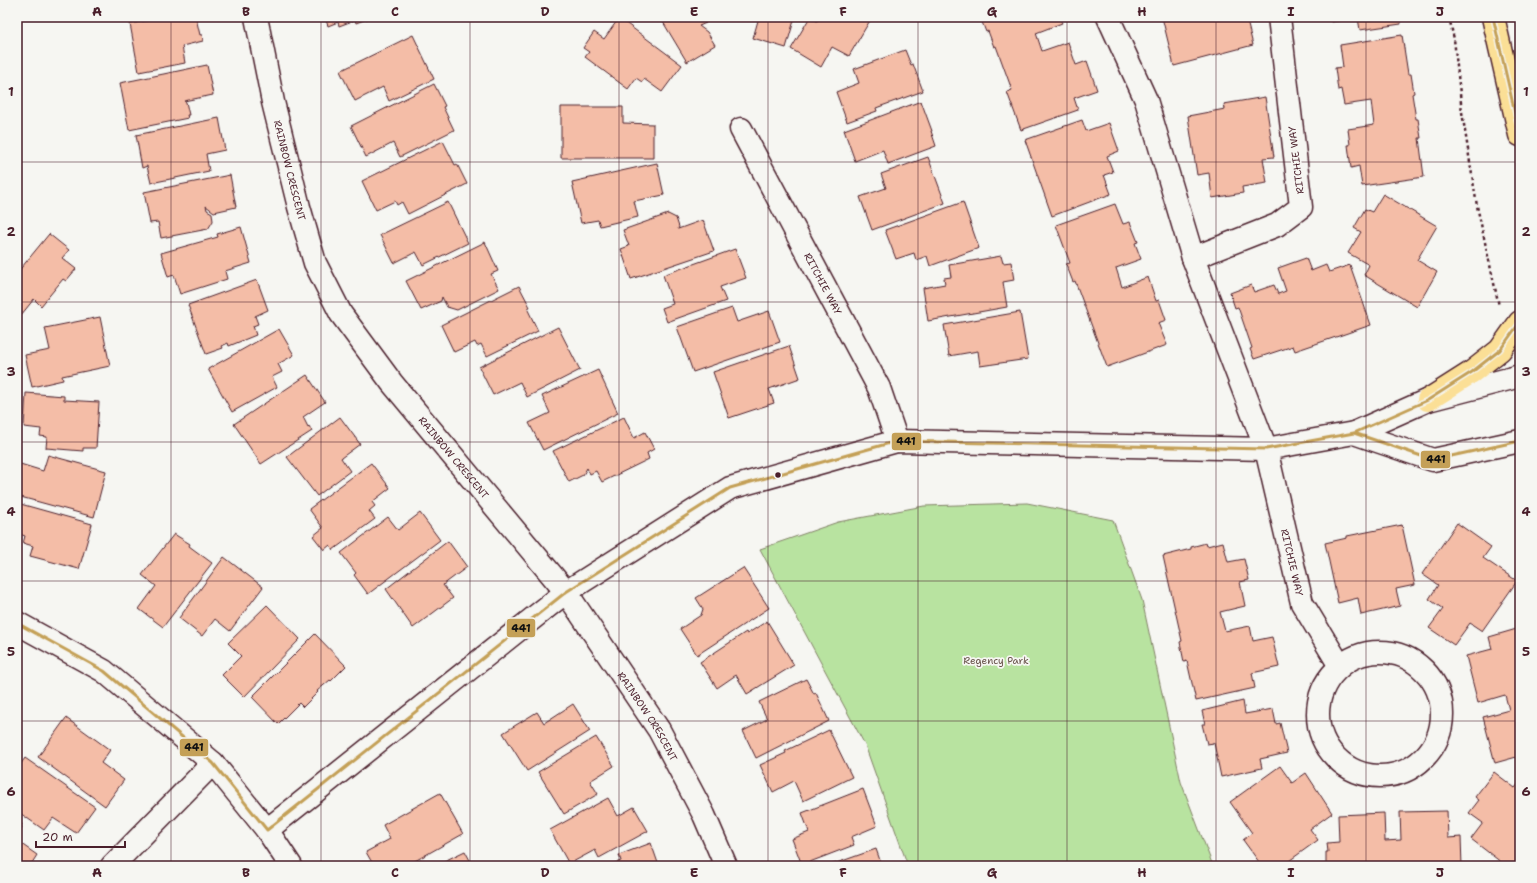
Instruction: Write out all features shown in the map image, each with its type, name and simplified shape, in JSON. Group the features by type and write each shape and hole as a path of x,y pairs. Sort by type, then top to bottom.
{"main road":[{"path":"1493,17 1520,135"},
{"path":"1428,400 1472,372 1500,350 1520,322"}],"street":[{"name":"RAINBOW CRESCENT","path":"256,17 273,102 315,263 341,314 392,383 566,592 659,730 704,816 726,866"},
{"name":"RITCHIE WAY","path":"1108,17 1146,100 1193,258 1266,449 1302,603 1340,666"},
{"name":"RITCHIE WAY","path":"1193,258 1277,225 1301,207 1279,17"},
{"name":"RITCHIE WAY","path":"741,129 879,388 897,441"},
{"path":"267,830 566,592 730,488 897,441 1266,449 1354,433 1428,400 1520,376"},
{"path":"1354,433 1433,460 1520,441"},
{"path":"17,623 104,671 213,764 267,830 291,866"},
{"path":"1379,651 1400,655 1419,665 1433,681 1441,700 1442,722 1436,742 1424,758 1407,770 1388,775 1368,775 1350,768 1334,756 1323,739 1318,720 1319,700 1327,681 1340,666 1358,655 1379,651"},
{"path":"112,866 213,764"}],"path":[{"path":"1449,17 1454,39 1462,112 1477,206 1499,311"}],"green space":[{"name":"Regency Park","path":"1027,503 1113,520 1142,600 1181,782 1213,866 908,866 865,745 760,549 838,522 924,506"}],"building":[{"path":"165,17 198,17 196,18 203,41 182,46 185,63 139,72 130,24"},
{"path":"325,17 372,17 356,23 355,20 339,26 338,22 328,26"},
{"path":"660,17 704,17 703,18 706,23 699,26 707,32 715,45 687,62"},
{"path":"759,17 795,17 786,48 753,38"},
{"path":"810,17 817,21 819,18 816,17 872,17 849,56 832,47 821,67 791,49"},
{"path":"980,17 1059,17 1062,23 1036,33 1042,51 1068,42 1076,65 1087,61 1097,90 1074,98 1078,110 1021,130 1007,92 1012,90 996,46 994,47 988,31 986,32"},
{"path":"1162,17 1246,17 1253,45 1174,66"},
{"path":"1330,17 1400,17 1401,24 1360,30 1358,18 1331,22"},
{"path":"619,18 682,65 662,92 644,79 642,82 636,78 628,89 585,57 589,52 583,48 594,32 604,39"},
{"path":"413,35 434,79 389,101 383,87 355,101 340,71"},
{"path":"1402,35 1408,74 1411,74 1414,93 1412,94 1421,138 1419,138 1424,177 1362,186 1359,166 1351,168 1348,145 1350,145 1348,129 1374,125 1371,101 1344,105 1341,89 1338,90 1335,68 1343,67 1340,45"},
{"path":"905,50 911,65 913,64 923,91 876,108 877,111 847,122 836,92 859,83 854,69"},
{"path":"207,65 213,95 184,101 186,102 189,115 187,115 188,118 129,130 120,83"},
{"path":"434,84 445,106 443,107 454,130 400,157 393,143 366,157 351,126"},
{"path":"1265,97 1274,157 1263,158 1267,183 1242,187 1243,193 1212,198 1209,173 1197,175 1188,116 1225,109 1224,104"},
{"path":"921,101 936,146 888,164 883,150 855,161 844,130"},
{"path":"561,107 623,107 623,123 653,124 653,158 561,158"},
{"path":"219,118 225,150 206,154 209,171 151,183 147,166 142,168 136,135"},
{"path":"1082,120 1086,131 1109,123 1119,151 1107,156 1113,172 1104,175 1111,194 1052,216 1025,140"},
{"path":"443,141 455,165 457,164 467,184 408,214 402,202 397,205 395,201 376,210 362,181"},
{"path":"928,157 945,203 872,230 860,197 886,188 881,174"},
{"path":"657,163 664,195 634,201 638,217 600,226 598,220 581,223 572,182"},
{"path":"230,175 236,207 214,212 206,206 207,210 212,213 213,221 208,229 161,238 158,222 150,223 144,192"},
{"path":"1383,194 1437,226 1417,260 1437,272 1417,307 1364,275 1369,265 1348,253 1361,232 1354,228 1365,209 1372,212"},
{"path":"448,202 468,243 423,265 416,252 394,263 380,235"},
{"path":"963,202 979,248 930,266 927,256 916,260 914,253 896,259 885,230"},
{"path":"1115,204 1123,224 1130,222 1138,242 1135,243 1141,259 1116,268 1122,287 1148,277 1156,301 1159,300 1166,320 1158,323 1167,345 1107,367 1075,281 1073,282 1066,264 1070,263 1056,225"},
{"path":"668,214 676,218 679,227 678,229 703,220 714,251 631,279 621,249 629,246 623,230"},
{"path":"241,227 251,263 225,271 227,279 180,294 174,275 168,277 161,253 218,237 217,234"},
{"path":"49,234 69,250 62,258 76,269 66,281 63,279 41,306 34,299 17,320 17,273"},
{"path":"485,242 498,271 491,274 499,289 457,310 447,307 442,297 441,301 421,310 406,281"},
{"path":"735,249 746,278 720,287 726,301 667,322 662,308 673,304 663,275"},
{"path":"1001,256 1003,263 1011,262 1014,280 1003,282 1007,307 928,321 923,288 945,284 944,278 951,277 949,265"},
{"path":"1306,258 1311,271 1326,265 1329,272 1350,265 1371,325 1295,351 1293,346 1254,359 1250,349 1252,348 1238,307 1235,308 1230,293 1251,285 1254,292 1274,285 1278,294 1286,291 1278,268"},
{"path":"257,280 268,310 255,316 258,324 253,326 256,335 229,346 228,343 222,346 223,348 206,354 188,305"},
{"path":"519,286 530,307 527,308 538,331 487,356 481,344 477,346 475,342 454,352 441,325"},
{"path":"732,308 737,322 769,311 780,342 693,372 677,327"},
{"path":"1020,312 1028,359 980,366 978,351 949,356 944,325"},
{"path":"100,317 110,366 62,376 63,380 32,387 25,355 50,350 45,328"},
{"path":"558,327 580,370 527,397 520,382 493,395 479,367"},
{"path":"279,329 294,355 278,364 282,372 272,377 277,387 232,412 208,369"},
{"path":"789,346 800,378 769,389 774,403 729,418 713,372"},
{"path":"598,370 618,413 543,450 529,423 550,413 542,396"},
{"path":"307,375 325,402 303,417 308,427 309,426 312,431 261,464 234,424"},
{"path":"26,393 64,396 64,400 99,402 96,448 83,448 83,451 46,448 47,437 40,436 41,429 24,427"},
{"path":"340,417 360,444 341,458 350,471 317,496 287,457"},
{"path":"624,417 634,438 645,432 654,449 647,453 649,459 602,482 596,471 590,474 587,468 583,475 569,482 553,451"},
{"path":"48,455 106,471 94,517 17,496 17,463 43,471"},
{"path":"371,463 390,488 372,502 375,506 369,511 375,519 333,550 330,545 324,550 313,536 323,528 309,509"},
{"path":"17,503 92,524 79,569 30,556 33,546 23,543 25,536 17,533"},
{"path":"420,513 440,540 368,594 354,575 356,573 341,553 388,517 398,530"},
{"path":"1457,523 1491,547 1483,558 1517,581 1482,631 1470,623 1454,645 1429,628 1443,609 1429,599 1438,585 1422,574"},
{"path":"1402,525 1415,585 1396,589 1400,606 1361,615 1358,598 1338,603 1325,543 1347,538 1347,536"},
{"path":"174,534 190,544 189,546 212,563 163,627 139,609 156,586 142,575"},
{"path":"448,541 467,567 443,585 453,598 413,628 386,589"},
{"path":"1223,542 1228,562 1244,559 1249,580 1240,582 1245,606 1220,612 1225,631 1250,626 1253,641 1272,637 1279,667 1252,673 1255,688 1196,701 1187,661 1184,662 1180,642 1182,641 1163,556 1191,549 1191,547 1206,543 1207,546"},
{"path":"224,557 263,587 230,631 215,619 202,636 179,618"},
{"path":"743,568 769,608 697,655 680,629 701,615 703,609 696,598"},
{"path":"267,605 300,639 244,697 222,675 241,656 228,643"},
{"path":"767,621 794,665 747,694 736,675 717,688 700,662 746,632 747,634"},
{"path":"1520,628 1520,756 1495,763 1483,717 1509,710 1505,695 1478,703 1466,656 1492,649 1489,637"},
{"path":"315,634 346,666 331,681 330,680 317,691 318,692 303,707 299,703 278,724 252,697"},
{"path":"806,679 814,694 816,693 829,721 756,758 743,731 767,719 759,702"},
{"path":"1243,701 1245,714 1273,709 1276,724 1280,723 1287,753 1260,759 1262,768 1221,777 1214,743 1207,744 1202,724 1205,724 1202,711"},
{"path":"573,704 590,731 527,771 503,733 537,712 544,723"},
{"path":"66,718 110,750 101,763 124,780 105,806 38,757"},
{"path":"829,730 852,777 803,801 794,781 773,792 760,765"},
{"path":"596,737 614,766 590,781 598,794 564,814 538,772"},
{"path":"25,758 95,807 76,833 53,818 44,830 17,811 17,769"},
{"path":"1280,766 1292,783 1306,773 1332,813 1310,829 1318,840 1282,866 1262,866 1243,840 1252,833 1230,802"},
{"path":"1494,772 1515,788 1520,782 1520,866 1506,866 1471,839 1483,823 1469,813 1479,800 1475,797"},
{"path":"863,789 877,826 851,837 854,845 802,865 792,839 809,832 802,813"},
{"path":"440,793 463,834 406,866 374,866 366,852 390,839 383,825"},
{"path":"608,798 618,816 634,807 648,831 599,858 595,850 569,864 550,830"},
{"path":"1447,811 1448,838 1461,837 1462,866 1326,866 1326,852 1328,852 1327,843 1339,842 1338,815 1384,813 1385,841 1401,840 1400,812"},
{"path":"17,821 22,824 22,827 17,835"},
{"path":"17,841 37,855 30,866 17,866"},
{"path":"651,843 659,866 607,866 621,861 619,855"},
{"path":"876,849 882,866 828,866"},
{"path":"465,851 473,866 434,866"}],"transit line":[{"name":"441","path":"1493,17 1520,135"},
{"name":"441","path":"17,623 104,671 213,763 267,830 566,592 730,488 897,441 1266,449 1354,433 1428,400 1472,372 1500,350 1520,322"},
{"name":"441","path":"1354,433 1433,460 1520,441"}]}
